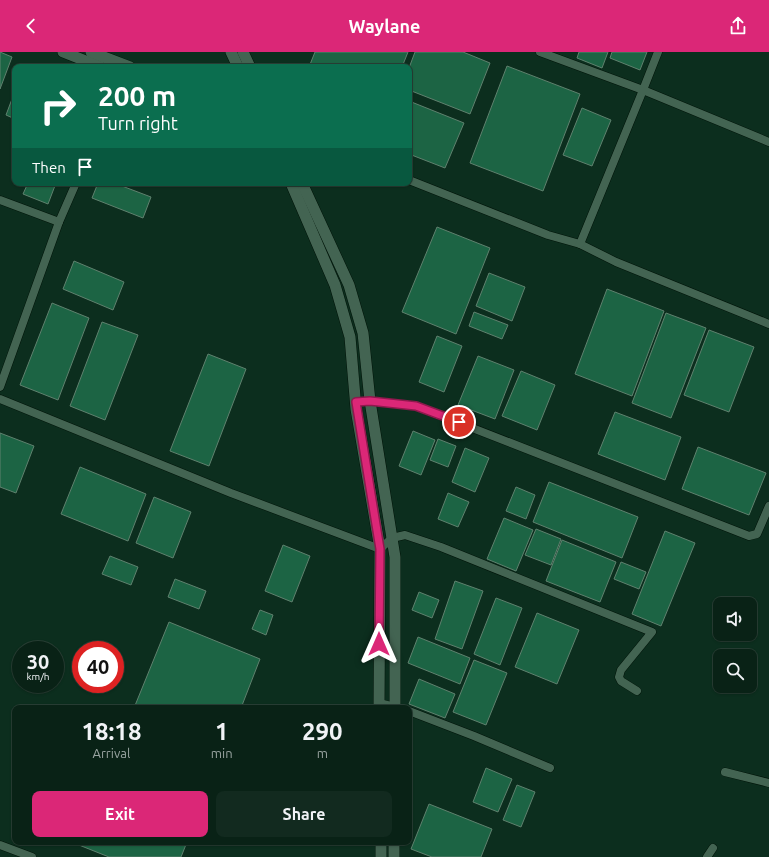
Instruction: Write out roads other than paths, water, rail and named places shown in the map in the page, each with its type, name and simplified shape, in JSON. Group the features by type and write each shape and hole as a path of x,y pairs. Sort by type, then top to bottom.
{"street":[{"path":"63,52 93,64"},
{"path":"91,52 122,64"},
{"path":"232,52 237,64"},
{"path":"243,52 249,64"},
{"path":"540,52 643,90 769,142"},
{"path":"580,244 658,52"},
{"path":"412,181 548,234 580,244 616,262 769,324"},
{"path":"0,387 59,222 75,186"},
{"path":"291,186 335,285 350,337 356,402 380,549 379,705"},
{"path":"303,186 349,285 363,333 370,401 395,557 397,705"},
{"path":"0,200 59,222"},
{"path":"0,400 231,493 380,549"},
{"path":"356,402 370,401 416,406 748,536 757,534 769,506"},
{"path":"380,549 392,538 405,535 441,547 652,632 621,670 619,677 622,681 637,691"},
{"path":"412,712 550,768"},
{"path":"725,772 769,783"},
{"path":"0,845 32,857"},
{"path":"381,845 381,857"},
{"path":"394,845 394,857"},
{"path":"708,857 713,848"}]}
